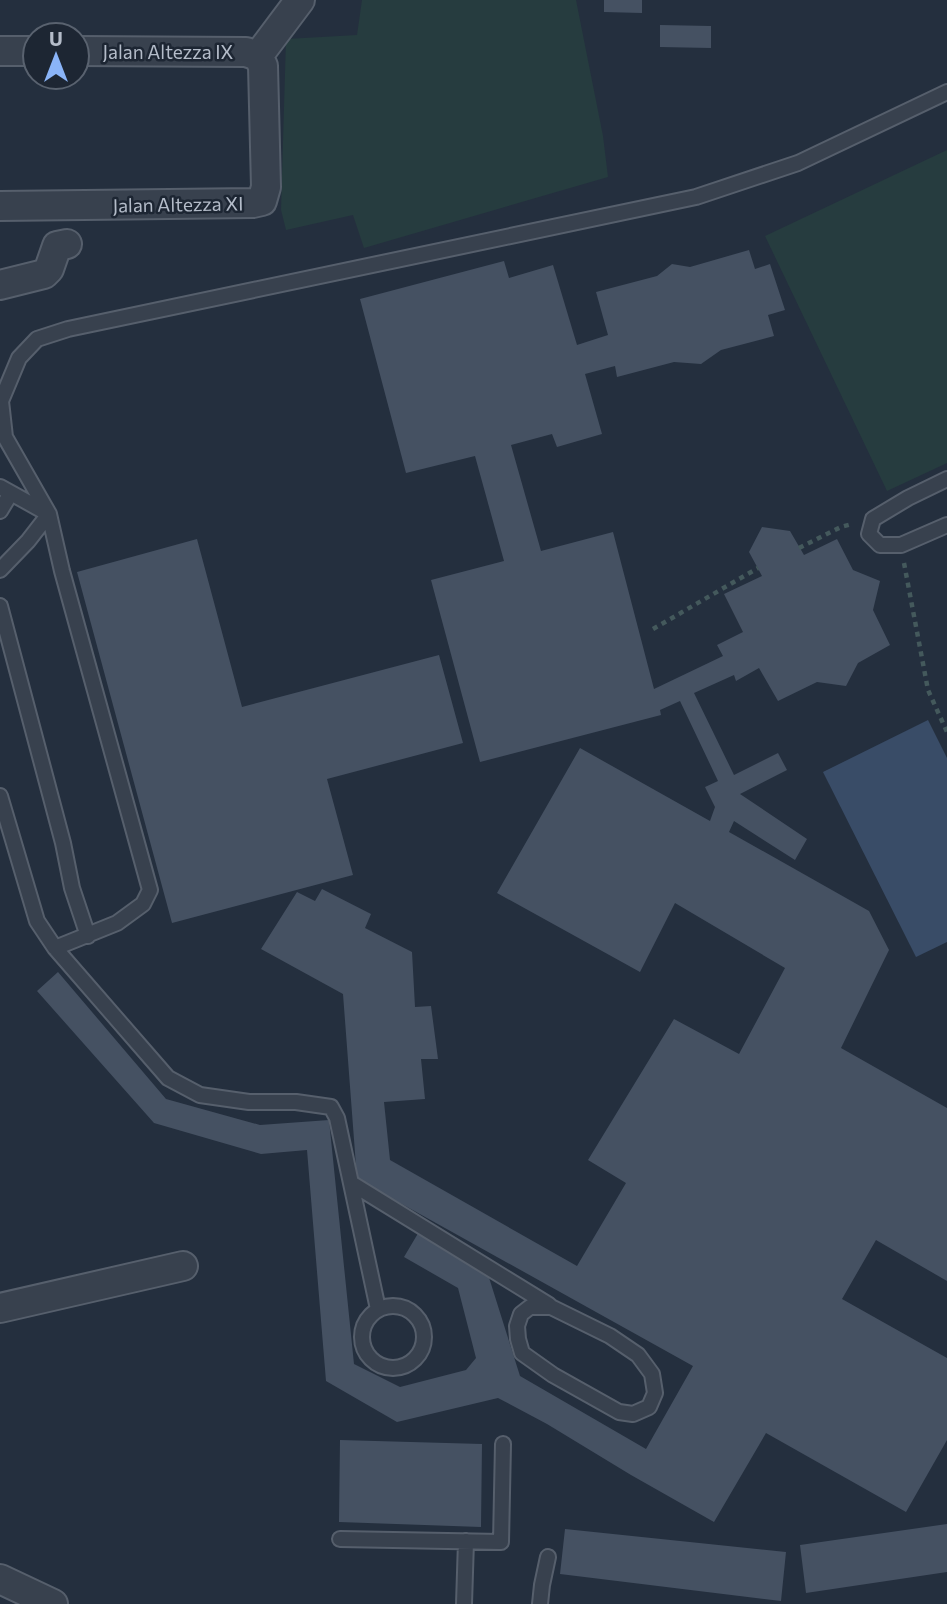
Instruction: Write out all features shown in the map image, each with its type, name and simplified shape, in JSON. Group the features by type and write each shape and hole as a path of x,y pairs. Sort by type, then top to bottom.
{"street":[{"name":"Jalan Altezza IX","path":"91,51 246,52 261,61 300,0"},
{"path":"0,51 21,51"},
{"name":"Jalan Altezza XI","path":"0,206 262,201 266,187 261,61"},
{"path":"0,285 44,274 49,269 57,246 67,244"},
{"path":"0,1308 184,1266"},
{"path":"0,1579 53,1604"}],"lane":[{"path":"55,948 117,923 143,904 150,890 49,514 5,437 1,401 19,358 37,339 82,326 696,197 798,163 947,92"},
{"path":"947,479 873,519 869,534 880,545 901,545 947,525"},
{"path":"0,511 5,490 49,514"},
{"path":"0,570 49,514"},
{"path":"0,606 63,843 72,888 88,936"},
{"path":"0,796 37,922 55,948 168,1078 200,1095 249,1102 296,1102 331,1107 337,1118 378,1309"},
{"path":"351,1183 551,1307 610,1336 638,1355 652,1374 656,1393 649,1407 633,1414 620,1412 553,1375 523,1353 517,1326 521,1314 530,1307 551,1307"},
{"path":"402,1307 412,1312 420,1322 424,1333 423,1345 418,1356 402,1366 393,1368 374,1362 362,1345 364,1324 378,1309 402,1307"},
{"path":"340,1539 500,1542 503,1444"},
{"path":"464,1604 466,1541"},
{"path":"540,1604 548,1557"}],"path":[{"path":"799,548 841,527 873,519"},
{"path":"901,545 928,690 947,732"},
{"path":"653,629 758,568"}],"green space":[{"path":"362,0 576,0 603,136 608,177 364,248 353,215 286,230 281,210 286,39 357,35"},
{"path":"947,150 947,463 887,491 765,236"}],"water":[{"path":"928,720 947,758 947,942 916,957 823,772"}],"building":[{"path":"604,0 642,0 642,13 604,12"},
{"path":"660,25 711,26 711,48 660,47"},
{"path":"749,250 755,269 770,264 785,310 768,315 774,336 721,350 701,364 674,362 617,377 615,366 585,374 602,434 557,447 552,434 511,445 541,551 613,532 654,689 723,656 717,645 743,632 724,594 762,576 749,552 762,527 790,531 804,555 837,539 853,570 880,581 873,610 890,645 858,663 846,686 817,682 778,701 759,668 736,681 734,675 694,693 734,775 778,753 787,770 740,794 807,839 795,860 734,821 729,832 869,911 889,950 841,1048 947,1108 947,1281 876,1240 842,1299 947,1358 947,1440 906,1512 766,1433 714,1522 498,1398 397,1422 326,1381 307,1150 261,1154 154,1123 37,991 58,972 166,1099 260,1125 329,1120 354,1364 400,1387 466,1370 476,1358 458,1288 404,1257 420,1230 486,1268 520,1376 646,1449 693,1366 357,1179 343,994 261,949 297,892 315,901 322,889 371,914 365,928 412,952 415,1007 431,1006 438,1059 421,1059 425,1099 384,1102 390,1160 577,1266 626,1183 588,1160 674,1019 739,1054 785,968 675,903 640,972 497,893 580,748 710,821 715,807 705,787 718,781 680,701 660,710 661,715 480,762 431,580 504,561 475,456 406,473 360,299 504,261 509,278 553,265 577,345 608,335 596,292 657,276 672,264 690,267"},
{"path":"197,539 242,707 439,655 463,743 327,779 353,875 172,923 77,572"},
{"path":"340,1440 482,1444 481,1527 339,1522"},
{"path":"947,1524 947,1572 806,1593 800,1545"},
{"path":"565,1529 786,1552 781,1601 560,1574"}]}
